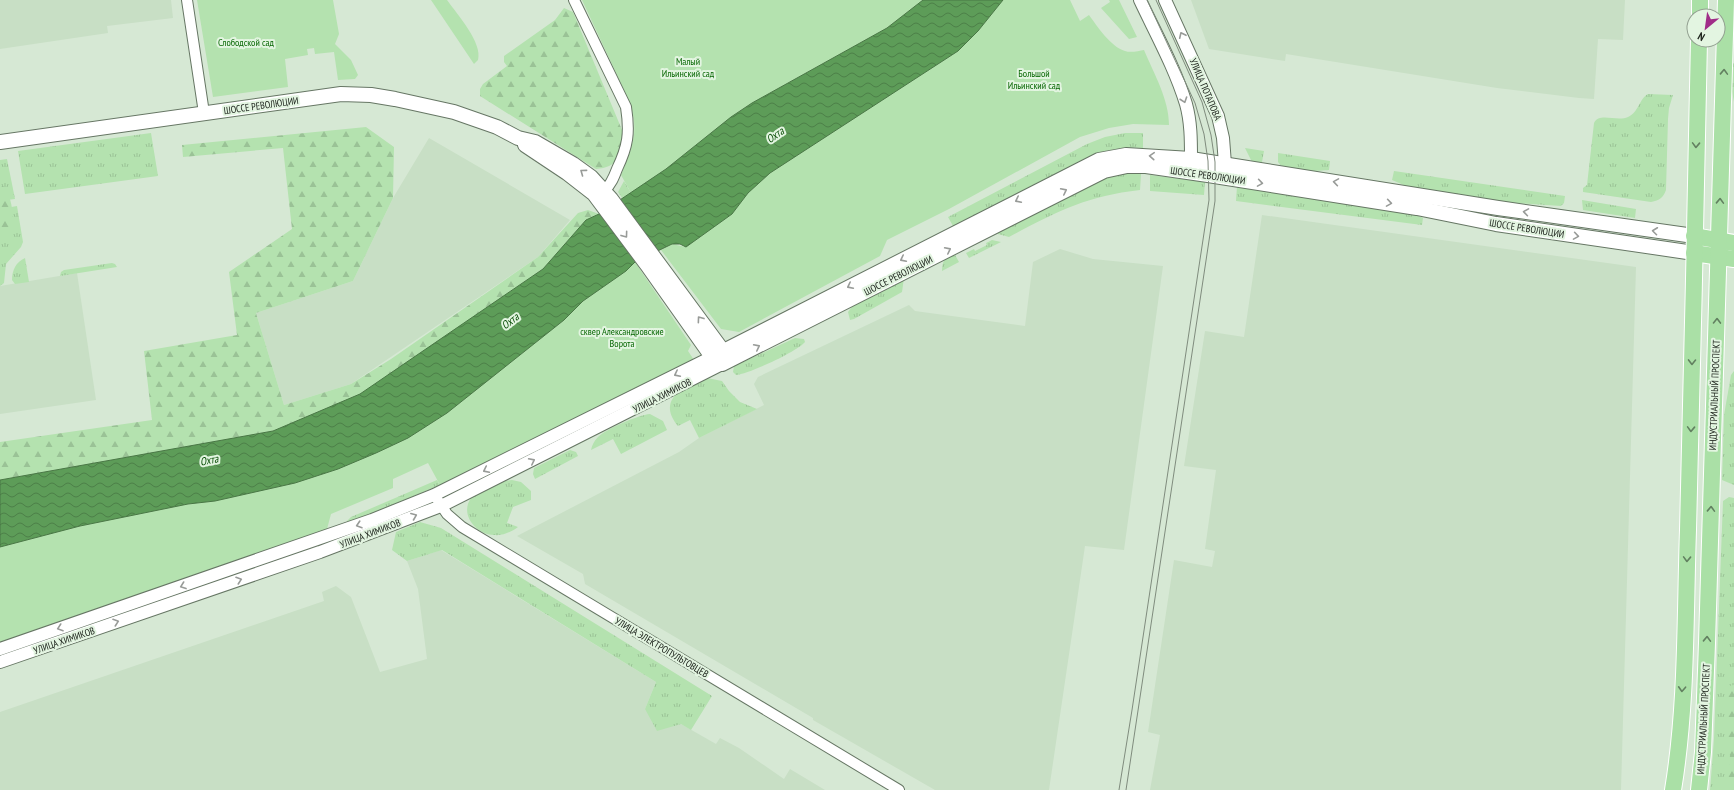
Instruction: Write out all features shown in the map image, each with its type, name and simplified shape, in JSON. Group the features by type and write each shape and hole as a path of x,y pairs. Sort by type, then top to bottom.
{"main road":[{"name":"ИНДУСТРИАЛЬНЫЙ ПРОСПЕКТ","path":"1699,790 1703,752 1727,241 1726,0"},
{"path":"1673,790 1678,759 1684,658 1692,390 1699,48"},
{"name":"ШОССЕ РЕВОЛЮЦИИ","path":"0,142 341,94 371,95 454,112 497,127 518,138 531,150 584,186 606,198 719,357"},
{"name":"ШОССЕ РЕВОЛЮЦИИ","path":"719,357 1099,160 1126,155 1191,159 1498,208 1727,241"},
{"path":"1191,159 1208,175 1225,164"},
{"name":"ШОССЕ РЕВОЛЮЦИИ","path":"719,357 1104,171 1127,166 1146,166 1208,175 1417,208 1496,224 1726,258"}],"street":[{"path":"187,0 204,113"},
{"path":"574,0 626,108 628,125 627,146 606,198"},
{"path":"1140,0 1170,63 1186,104 1191,132 1191,159"},
{"name":"УЛИЦА ПОТАПОВА","path":"1165,0 1218,116 1223,138 1225,164"},
{"name":"УЛИЦА ХИМИКОВ","path":"0,649 372,520 434,495 719,357"},
{"name":"УЛИЦА ХИМИКОВ","path":"0,662 317,553 441,506 656,399 719,357"},
{"name":"УЛИЦА ЭЛЕКТРОПУЛЬТОВЦЕВ","path":"434,495 446,514 462,527 899,790"}],"shaded area":[{"path":"0,0 171,0 173,18 107,26 108,33 0,49"},
{"path":"1191,0 1625,0 1623,40 1598,39 1594,99 1497,88 1286,54 1285,61 1209,49"},
{"path":"429,138 570,220 538,257 351,384 284,405 256,313 353,281 393,198"},
{"path":"1262,215 1636,267 1621,790 1150,790 1160,735 1148,732 1174,560 1212,567 1215,551 1205,549 1216,470 1184,466 1205,331 1244,337"},
{"path":"1060,249 1093,259 1163,266 1124,550 1085,546 1049,790 935,790 813,720 813,718 585,584 583,574 517,536 679,452 699,438 764,405 754,384 758,377 909,305 915,311 1025,326 1033,262"},
{"path":"77,273 96,400 0,414 0,286"},
{"path":"441,550 656,682 645,709 681,724 716,744 720,738 739,748 784,779 790,769 825,790 0,790 0,712 324,601 322,592 336,586 351,597 380,672 427,659 418,589 407,561"}],"green space":[{"name":"Слободской сад","path":"197,0 333,0 339,34 335,44 351,60 358,75 355,79 338,80 334,52 315,54 314,48 307,49 308,55 285,59 288,87 213,97"},
{"path":"431,0 447,0 463,21 477,45 479,53 478,60 474,64"},
{"name":"Малый Ильинский сад","path":"582,0 923,0 887,28 752,103 731,117 666,169 631,193 621,175 633,140 633,114 630,103"},
{"name":"Большой Ильинский сад","path":"1003,0 1070,0 1080,21 1089,15 1105,36 1120,49 1129,52 1144,50 1164,96 1169,125 1133,124 1109,128 1080,137 949,209 887,240 880,256 739,332 721,329 661,250 672,244 686,247 732,214 748,193 770,173 958,51 978,31"},
{"path":"1109,0 1119,0 1137,37 1129,39 1101,8 1110,2"},
{"path":"564,8 573,12 622,130 621,151 615,162 604,168 596,169 480,96 480,89 483,84 507,66 504,62 504,56 555,20"},
{"path":"1734,63 1734,102 1730,81 1730,66"},
{"path":"1648,94 1673,95 1669,108 1668,119 1666,190 1664,195 1651,202 1583,192 1583,188 1587,185 1594,123 1600,118 1624,118 1632,115"},
{"path":"366,127 394,147 393,198 353,281 256,313 284,405 351,384 391,359 538,257 578,213 588,210 599,214 586,220 543,269 361,394 273,431 0,480 0,442 152,420 144,351 237,335 229,272 292,229 283,148 183,157 182,145"},
{"path":"151,133 158,176 25,194 18,151"},
{"path":"1125,133 1143,133 1143,148 1118,149 1094,154 953,226 948,217 1087,144 1105,137"},
{"path":"1245,148 1264,151 1262,162 1259,164 1252,162"},
{"path":"1278,153 1330,161 1329,170 1302,171 1287,168 1278,162"},
{"path":"7,159 15,199 0,201 0,160"},
{"path":"1394,171 1565,196 1564,203 1561,206 1502,202 1406,186 1392,180"},
{"path":"1122,174 1141,174 1140,190 1103,196 1072,206 1009,237 998,234 996,231 1106,177"},
{"path":"1150,175 1205,182 1204,195 1150,191"},
{"path":"624,181 631,193 622,198 618,192"},
{"path":"0,184 7,192 11,204 13,224 11,231 0,239"},
{"path":"1237,186 1414,214 1423,218 1422,225 1236,201"},
{"path":"1582,200 1636,209 1635,218 1583,210"},
{"path":"17,206 23,242 21,247 6,264 4,283 0,286 0,209"},
{"path":"992,240 1001,242 969,258 966,253 974,249 975,251 987,245 986,243"},
{"path":"954,253 959,262 942,271 945,260 948,256"},
{"path":"25,258 29,282 15,284 12,280 14,270 17,264"},
{"name":"сквер Александровские Ворота","path":"635,262 691,345 688,351 694,360 440,485 428,463 393,479 393,488 331,514 327,529 0,643 0,547 80,526 188,504 215,501 295,483 338,469 376,453 408,438 447,413 564,320 583,301 626,271"},
{"path":"112,263 117,267 60,276 61,272 64,270"},
{"path":"904,278 902,292 850,320 848,312 854,304"},
{"path":"795,338 804,339 805,342 784,356 751,371 736,375 733,372 734,366"},
{"path":"1734,371 1734,485 1722,480 1724,415 1731,375"},
{"path":"707,378 722,381 740,402 757,409 699,438 690,420 678,426 672,418 670,405 677,393"},
{"path":"650,414 663,421 667,430 621,454 613,439 591,450 593,443 608,430 630,420"},
{"path":"570,450 576,452 578,456 535,479 533,474 534,468"},
{"path":"437,480 440,485 347,524 347,521 351,517"},
{"path":"512,480 521,482 531,491 531,500 513,507 507,523 518,527 501,535 482,532 472,523 467,511 471,498 505,481"},
{"path":"1729,497 1734,498 1734,790 1710,790 1714,738 1723,501"},
{"path":"420,522 441,528 712,696 691,730 681,724 657,731 645,709 656,682 442,550 407,561 392,550 396,532"},
{"path":"1734,685 1734,790 1727,790 1730,755 1726,754 1728,708 1725,703 1728,686"}],"water":[{"name":"Охта","path":"923,0 1003,0 978,31 958,51 770,173 748,193 732,214 686,247 680,244 672,244 635,262 626,271 583,301 564,320 447,413 408,438 338,469 295,483 215,501 188,504 80,526 0,547 0,480 273,431 360,394 543,269 586,220 599,214 666,169 731,117 752,103 887,28"}],"tram line":[{"path":"1119,790 1209,200 1208,161 1204,134 1195,103 1147,0"},
{"path":"1126,790 1215,201 1215,162 1211,135 1202,102 1156,0"}]}
